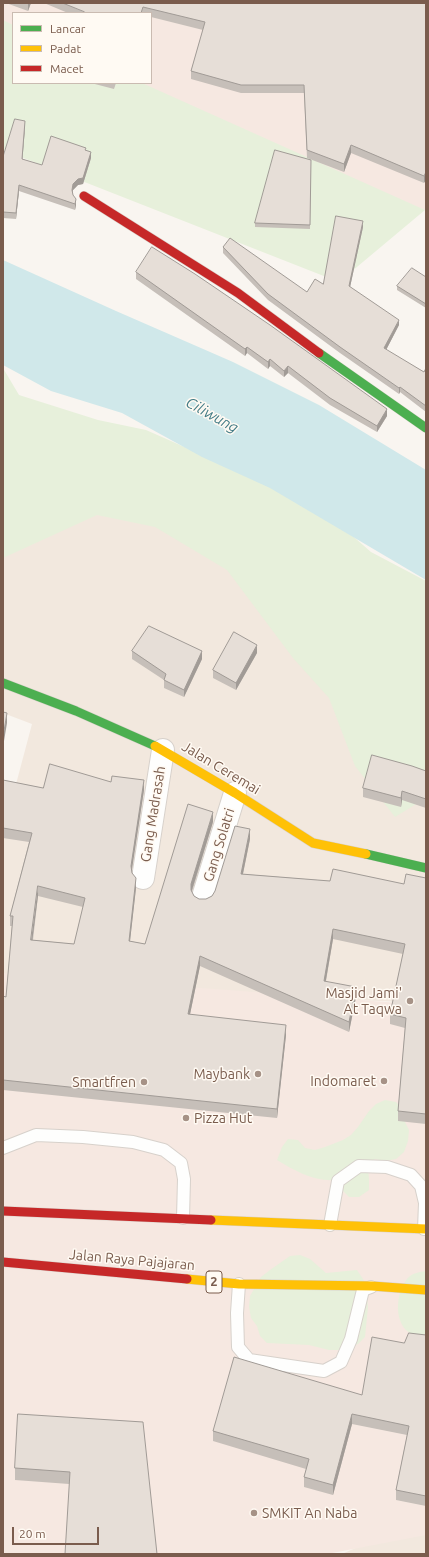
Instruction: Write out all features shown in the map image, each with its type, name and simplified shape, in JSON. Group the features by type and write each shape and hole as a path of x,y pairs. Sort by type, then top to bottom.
{"main road":[{"path":"84,196 238,293 333,363 426,428"},
{"name":"Jalan Ceremai","path":"3,683 76,710 163,750 235,793 313,843 369,854 426,868"},
{"path":"3,1210 425,1229"},
{"name":"Jalan Raya Pajajaran","path":"3,1262 239,1284 372,1286 426,1290"}],"street":[{"name":"Gang Madrasah","path":"143,878 163,750"},
{"name":"Gang Solatri","path":"203,897 235,793"}],"lane":[{"path":"3,1148 36,1135 83,1137 133,1142 164,1150 181,1163 184,1179 183,1218"},
{"path":"330,1225 338,1181 359,1166 386,1167 411,1175 421,1186 426,1203 425,1229"},
{"path":"239,1284 237,1313 238,1347 249,1360 324,1371 342,1362 351,1339 363,1290 372,1286"}],"shaded area":[{"path":"3,3 426,3 426,208 425,210 76,84 152,84 152,12 12,12 12,47 3,42"},
{"path":"3,415 426,641 426,1003 3,985 3,833 32,724 3,713"},
{"path":"3,973 426,1005 426,1535 327,1554 3,1554"},
{"path":"426,1520 426,1554 342,1554 415,1521"}],"green space":[{"path":"3,20 12,24 12,84 144,84 425,210 339,282 3,150"},
{"path":"3,368 19,395 98,420 146,430 205,456 282,484 340,525 371,552 426,581 426,798 395,817 355,766 329,698 293,658 227,570 155,527 97,515 3,558"},
{"path":"385,1100 396,1102 403,1110 404,1120 409,1130 408,1141 404,1152 396,1159 385,1161 375,1159 368,1167 369,1190 359,1197 349,1197 341,1189 336,1180 320,1179 305,1175 277,1160 282,1147 288,1139 298,1140 305,1148 315,1150 343,1140 351,1135 376,1104"},
{"path":"300,1255 310,1259 326,1273 357,1270 363,1279 366,1288 368,1307 365,1337 358,1344 349,1348 329,1350 309,1345 267,1343 260,1336 257,1326 251,1318 249,1307 250,1296 261,1277 290,1256"},
{"path":"426,1271 426,1341 405,1329 399,1317 398,1304 401,1290 407,1279 413,1274"}],"water":[{"name":"Ciliwung","path":"3,260 233,362 319,405 426,470 426,580 270,488 202,457 122,413 51,391 3,365"}],"building":[{"path":"63,3 426,3 426,172 424,176 351,145 344,164 307,150 304,85 241,85 191,71 205,22 143,7 141,12 84,12"},
{"path":"15,119 25,121 22,159 42,165 51,136 86,148 85,150 91,152 83,178 78,179 73,184 72,190 76,199 75,204 19,185 16,213 3,212 3,157"},
{"path":"275,150 311,160 310,225 255,223"},
{"path":"336,216 363,221 349,286 399,320 384,348 424,372 426,368 426,406 340,347 268,294 223,247 230,238 307,292 315,279 323,284"},
{"path":"152,247 270,325 387,409 377,426 330,398 288,366 284,371 270,359 268,362 247,347 245,349 136,272"},
{"path":"412,268 426,277 426,304 397,286"},
{"path":"149,626 202,651 184,690 164,680 166,674 132,651"},
{"path":"234,632 257,645 236,683 213,670"},
{"path":"3,712 7,713 3,737"},
{"path":"372,755 426,771 426,799 402,791 401,798 363,788"},
{"path":"50,764 111,782 112,776 144,780 131,866 132,873 136,878 129,941 145,944 188,804 213,812 191,884 191,890 194,896 199,899 206,899 212,896 215,891 235,826 250,829 241,874 330,881 333,869 404,884 406,874 426,878 426,1114 398,1111 406,1018 390,1014 405,944 333,929 324,981 356,987 349,1022 200,956 188,1014 286,1025 277,1109 3,1080 3,996 6,997 13,916 10,916 32,833 3,828 3,780 43,788","holes":["38,886 85,898 74,944 31,940"]},
{"path":"409,1333 426,1335 426,1496 396,1490 409,1426 352,1414 333,1485 304,1477 309,1459 213,1431 234,1357 362,1395 372,1337 404,1343"},
{"path":"18,1414 143,1422 157,1554 65,1554 70,1472 15,1468"}],"traffic: fast":[{"path":"319,353 426,428"},
{"path":"3,683 76,711 155,746"},
{"path":"366,854 426,868"}],"traffic: slow":[{"path":"155,746 235,793 313,843 366,854"},
{"path":"211,1220 426,1229"},
{"path":"187,1279 239,1284 372,1286 426,1290"}],"traffic: jam":[{"path":"84,196 238,293 319,353"},
{"path":"3,1211 211,1220"},
{"path":"3,1262 187,1279"}],"place":[{"name":"Masjid Jami' At Taqwa","path":"410,1001"},
{"name":"Maybank","path":"258,1074"},
{"name":"Indomaret","path":"384,1081"},
{"name":"Smartfren","path":"144,1082"},
{"name":"Pizza Hut","path":"186,1118"},
{"name":"SMKIT An Naba","path":"254,1513"}]}
